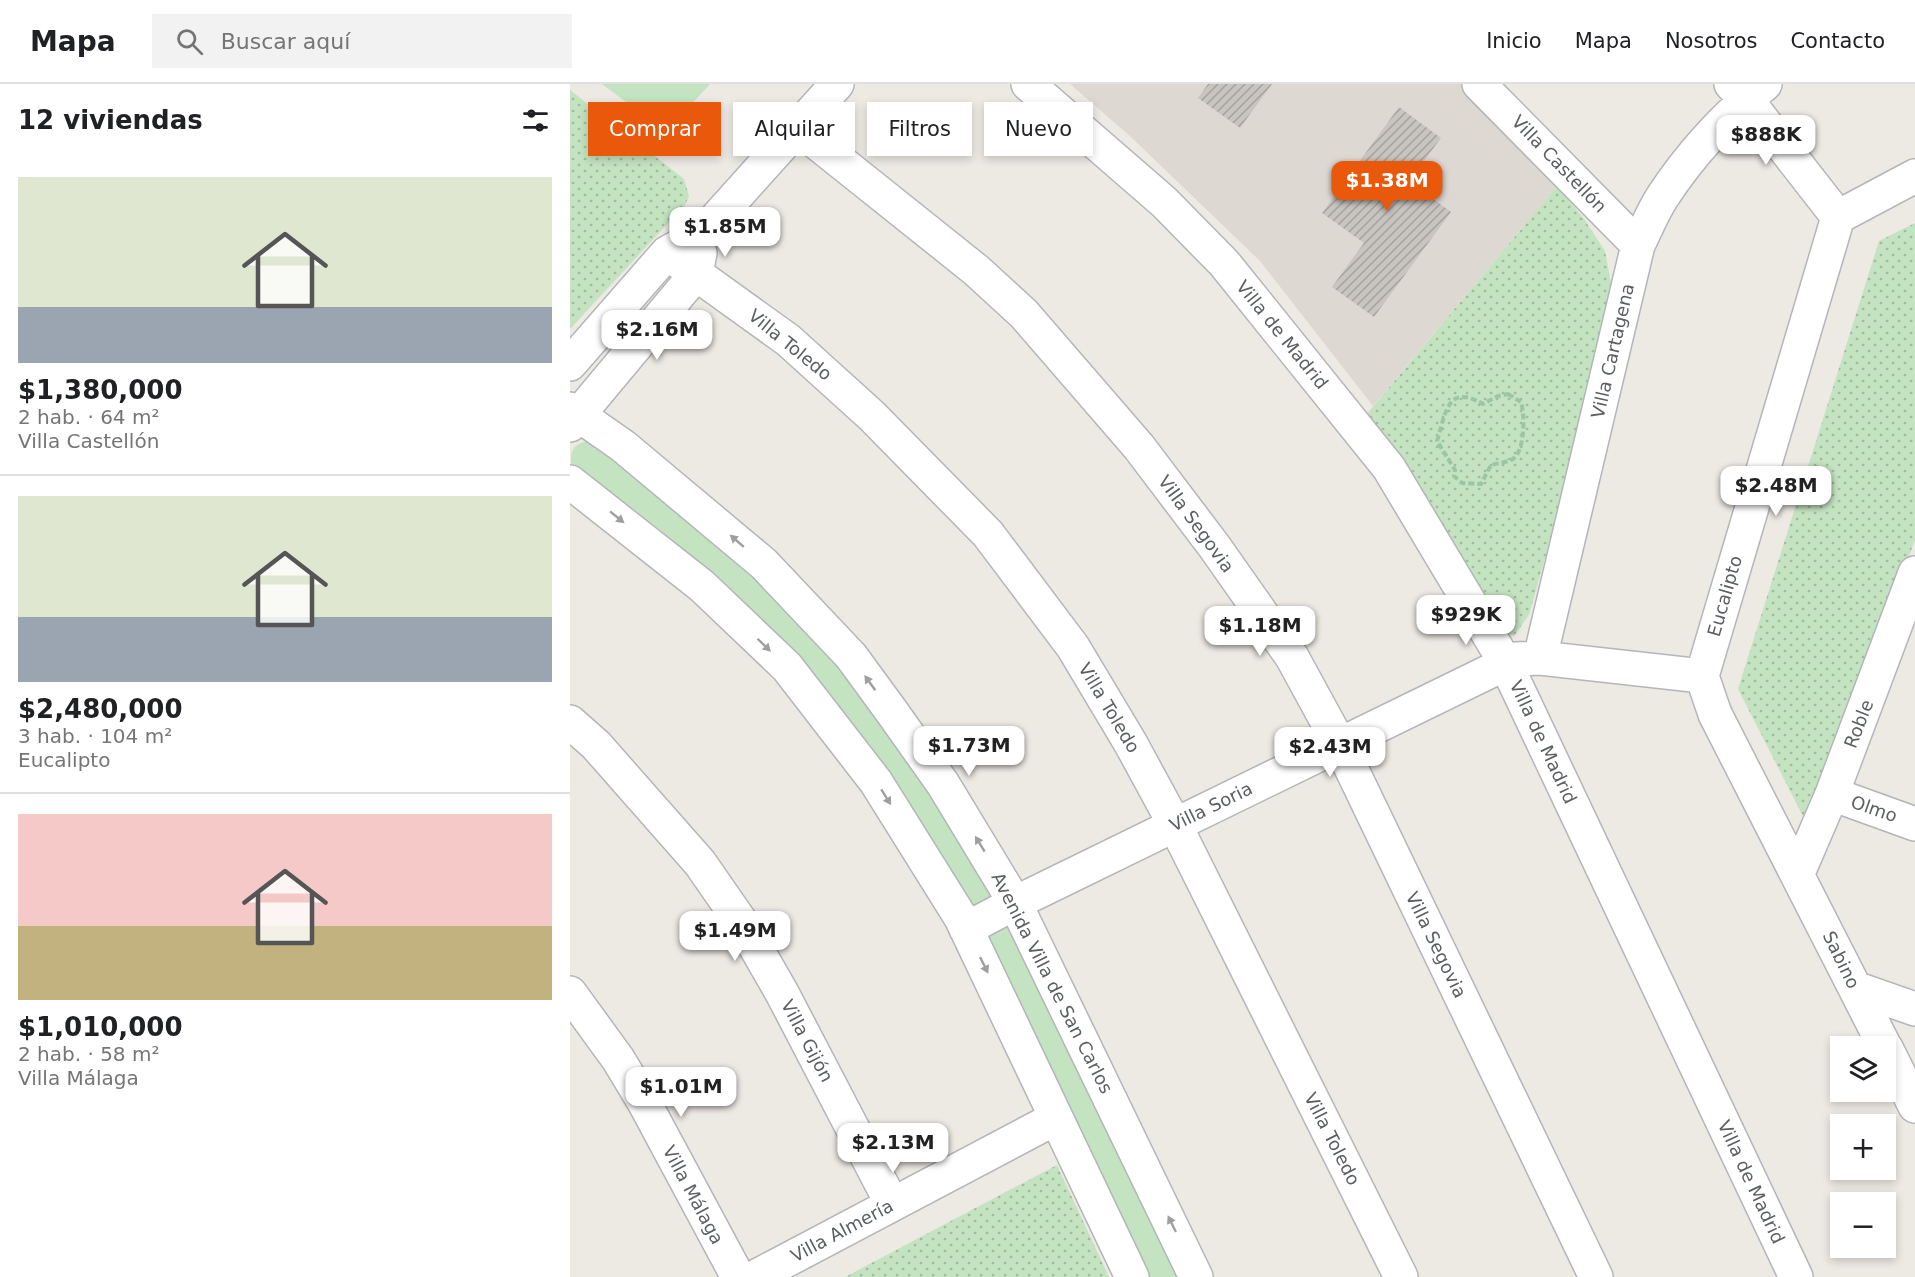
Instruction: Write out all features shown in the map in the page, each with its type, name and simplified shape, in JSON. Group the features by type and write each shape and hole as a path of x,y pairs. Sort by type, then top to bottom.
{"street":[{"path":"820,102 837,84"},
{"name":"Villa de Madrid","path":"1028,84 1164,202 1224,263 1389,468 1505,662 1796,1277"},
{"name":"Villa Castellón","path":"1479,84 1638,245"},
{"path":"1747,89 1838,217 1915,176"},
{"name":"Villa Cartagena","path":"1539,658 1638,245 1662,196 1747,89"},
{"path":"570,364 667,253 703,234 772,156"},
{"name":"Villa Segovia","path":"833,156 976,270 1024,314 1139,447 1214,546 1292,657 1340,745 1596,1277"},
{"name":"Eucalipto","path":"1702,676 1838,217"},
{"path":"573,417 696,274 703,234"},
{"name":"Villa Toledo","path":"667,253 788,340 872,416 988,534 1073,647 1131,744 1175,825 1401,1277"},
{"name":"Avenida Villa de San Carlos","path":"573,417 623,446 764,564 851,656 943,784 1015,903 1196,1277"},
{"path":"570,482 702,586 787,667 876,782 966,929 1132,1277"},
{"name":"Roble","path":"1798,873 1907,626 1915,573"},
{"name":"Villa Soria","path":"966,929 1505,662 1515,659 1539,658 1702,676"},
{"path":"1702,676 1715,714 1798,873"},
{"name":"Villa Gijón","path":"570,722 596,746 649,804 699,863 743,925 782,993 892,1204"},
{"name":"Olmo","path":"1832,794 1915,824"},
{"name":"Sabino","path":"1798,873 1879,1036"},
{"path":"1855,988 1915,1009"},
{"name":"Villa Málaga","path":"570,993 618,1059 644,1102 738,1277"},
{"name":"Sabino","path":"1896,1069 1915,1106"},
{"name":"Villa Almería","path":"755,1277 1056,1118"}],"path":[{"path":"1508,394 1521,402 1524,442 1520,451 1513,460 1491,465 1481,484 1462,483 1454,476 1455,470 1437,441 1448,404 1456,397 1467,396 1483,405 1498,396 1508,394"}],"shaded area":[{"path":"1070,84 1463,84 1557,186 1373,406 1260,261 1131,137"}],"green space":[{"path":"602,84 710,84 694,102 626,102"},
{"path":"570,90 588,104 588,156 655,156 684,179 689,196 685,205 570,329"},
{"path":"1557,186 1584,219 1605,251 1613,294 1603,352 1529,615 1514,636 1500,629 1366,415"},
{"path":"1915,223 1915,540 1808,826 1738,689 1879,241"},
{"path":"588,441 721,545 815,634 907,750 983,869 1179,1277 1147,1277 1028,1026 722,584 658,528 571,463 574,448"},
{"path":"1057,1165 1109,1277 845,1277"}],"building":[{"path":"1208,84 1272,84 1240,128 1198,98"},
{"path":"1399,107 1441,138 1409,181 1451,212 1374,317 1332,287 1364,243 1322,213"}]}
